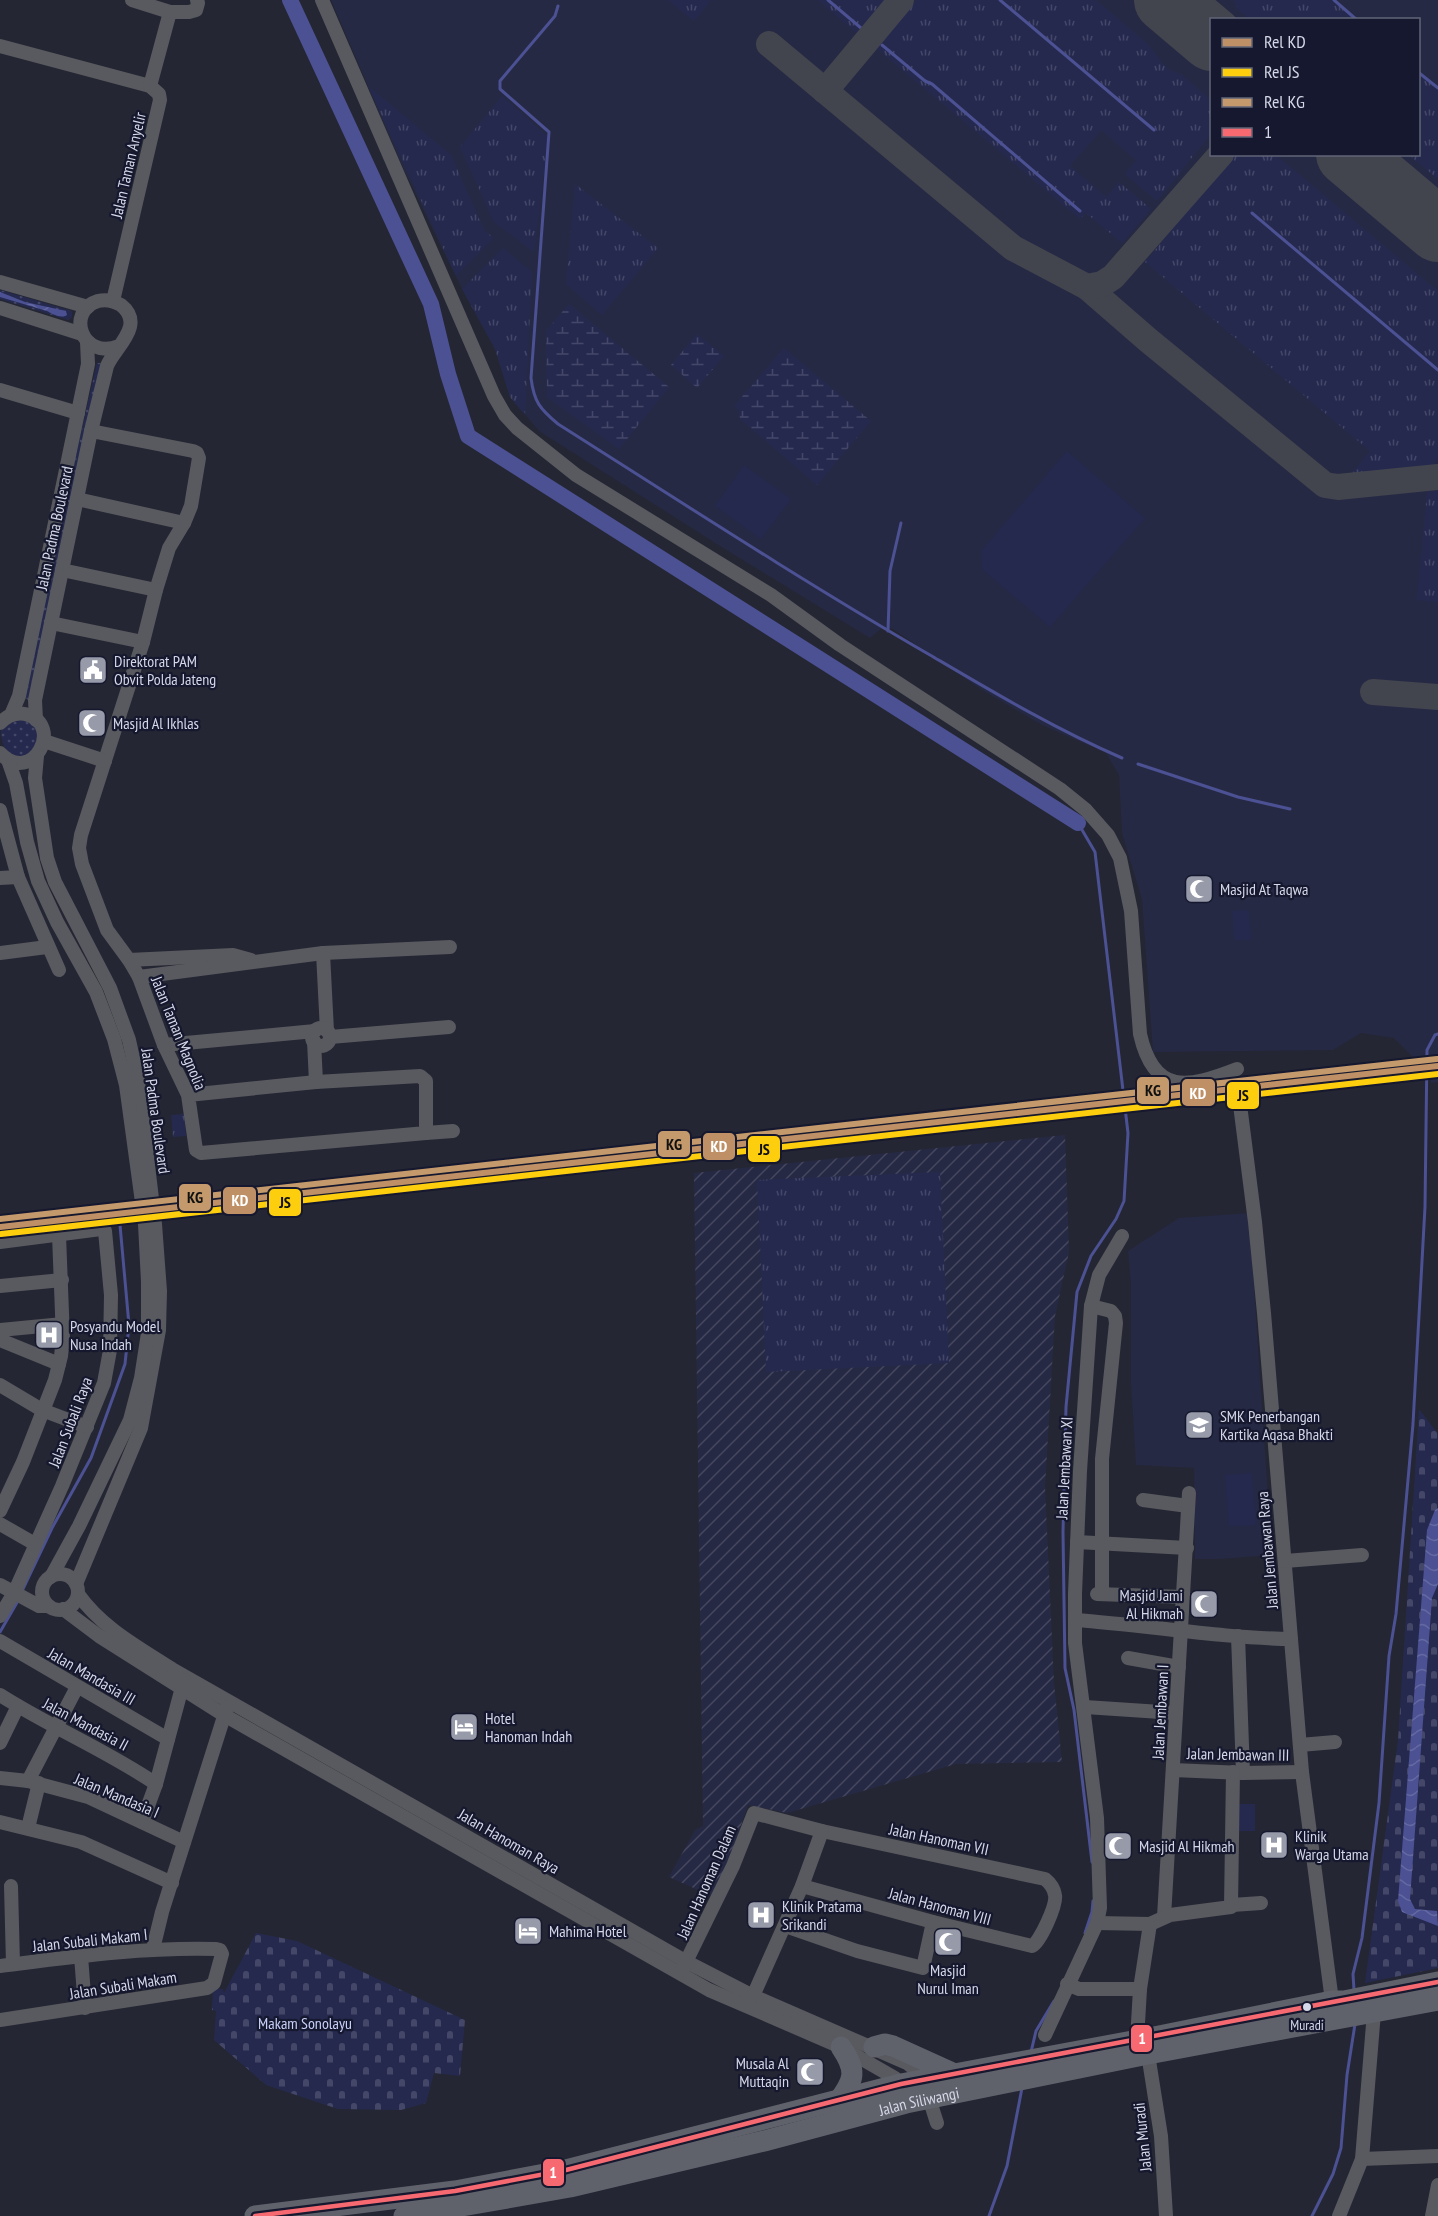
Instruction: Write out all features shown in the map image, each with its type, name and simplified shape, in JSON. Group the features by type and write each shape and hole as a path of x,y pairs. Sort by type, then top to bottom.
{"highway":[{"name":"Jalan Siliwangi","path":"255,2216 455,2191 566,2170 838,2102 926,2090 1353,2007 1438,1982"},
{"name":"Jalan Siliwangi","path":"1353,2007 1438,2000"},
{"path":"874,2048 885,2044 893,2046 957,2075"},
{"path":"838,2102 853,2078 851,2061 841,2047"},
{"name":"Jalan Siliwangi","path":"926,2090 957,2075 1010,2074"},
{"name":"Jalan Siliwangi","path":"404,2216 430,2214 570,2187 764,2141 904,2094"}],"street":[{"path":"132,0 170,12 196,10 197,0"},
{"path":"322,0 494,396 506,416 517,428 576,475 771,595 840,645 1060,789 1086,810 1108,835 1120,858 1131,911 1140,1034 1143,1049 1152,1066 1160,1076 1171,1082 1183,1084 1215,1077 1237,1069"},
{"path":"0,46 150,86 170,12"},
{"name":"Jalan Taman Anyelir","path":"113,301 160,100 157,91 150,86"},
{"path":"0,282 74,304 88,306 104,300 113,301 120,305 129,318 129,334 119,346 102,350 85,338 0,308"},
{"path":"85,338 81,319 88,306"},
{"name":"Jalan Padma Boulevard","path":"5,719 19,696 88,364 85,338"},
{"name":"Jalan Padma Boulevard","path":"36,720 35,700 92,431 107,366 119,346"},
{"path":"0,390 78,413"},
{"name":"Jalan Taman Magnolia","path":"92,431 197,453 199,458 184,523 169,548 143,642 81,835 80,848 82,864 107,930 139,977 164,1045 188,1095 196,1150 201,1154 426,1133"},
{"path":"77,499 184,523"},
{"path":"62,570 156,590"},
{"path":"51,623 143,642"},
{"path":"4,756 23,762 37,756 44,741 41,726 29,715 20,713 5,719"},
{"path":"44,741 105,761"},
{"name":"Jalan Padma Boulevard","path":"4,756 16,783 27,842 38,881 57,922 96,992 114,1039 126,1085 160,1291 159,1330 141,1428 96,1532 77,1589"},
{"name":"Jalan Padma Boulevard","path":"37,756 35,778 47,858 55,882 110,988 129,1040 138,1082 145,1194"},
{"path":"1,812 18,877 59,970"},
{"path":"0,878 18,877"},
{"path":"0,953 47,947"},
{"path":"139,977 323,953 450,947"},
{"path":"316,1082 322,1035 323,953"},
{"path":"129,960 233,955 256,962"},
{"path":"164,1045 449,1026"},
{"path":"188,1095 316,1082 424,1077 427,1093 426,1133 453,1131"},
{"name":"Jalan Jembawan Raya","path":"1239,1097 1259,1267 1302,1772 1353,2007 1362,2158 1339,2216"},
{"name":"Jalan Padma Boulevard","path":"51,1576 80,1526 130,1420 141,1378 148,1333 150,1224"},
{"name":"Jalan Subali Raya","path":"0,1616 22,1597 35,1544 87,1427 104,1383 110,1350 111,1295 105,1231 101,1229 59,1235"},
{"path":"0,1242 59,1235 63,1324 59,1364 23,1462 0,1511"},
{"name":"Jalan Jembawan XI","path":"1085,1707 1075,1642 1080,1471 1091,1306 1099,1275 1122,1236"},
{"path":"0,1286 62,1280"},
{"path":"1091,1306 1112,1311 1116,1323 1102,1459 1100,1594 1183,1597"},
{"path":"0,1330 63,1324"},
{"path":"0,1340 59,1364"},
{"path":"1,1388 42,1410 87,1427"},
{"name":"Jalan Jembawan I","path":"1143,1500 1189,1500 1164,1884 1164,1917"},
{"path":"0,1524 35,1544"},
{"path":"80,1526 96,1532"},
{"path":"1077,1542 1187,1548"},
{"path":"1285,1561 1362,1555"},
{"path":"0,1585 22,1597 39,1606 63,1609 73,1604 77,1589 68,1576 57,1575 51,1576 43,1586 38,1599 22,1597"},
{"name":"Jalan Hanoman Raya","path":"77,1589 86,1606 108,1628 224,1715 684,1968 874,2048 911,2066 926,2090"},
{"path":"42,1592 49,1606"},
{"name":"Jalan Hanoman Raya","path":"63,1609 99,1636 183,1682 228,1701 684,1968 709,1990 841,2047 895,2078 904,2094"},
{"path":"1076,1620 1291,1639"},
{"path":"1232,1906 1238,1772 1238,1636"},
{"name":"Jalan Mandasia III","path":"0,1642 168,1739"},
{"path":"1128,1658 1179,1667"},
{"path":"142,1822 156,1784 183,1682"},
{"path":"28,1827 34,1782 56,1726 77,1687"},
{"name":"Jalan Mandasia II","path":"0,1695 116,1759 156,1784"},
{"path":"153,1949 162,1912 228,1701"},
{"path":"0,1743 18,1706"},
{"path":"1045,2035 1097,1923 1100,1896 1097,1818 1085,1707 1176,1713"},
{"path":"1300,1745 1335,1742"},
{"name":"Jalan Jembawan III","path":"1173,1770 1302,1772"},
{"name":"Jalan Mandasia I","path":"0,1778 34,1782 88,1797 184,1842"},
{"name":"Jalan Hanoman Dalam","path":"684,1968 733,1866 754,1814 822,1831"},
{"path":"0,1822 28,1827 81,1842 172,1883"},
{"path":"753,1996 802,1886 822,1831"},
{"name":"Jalan Hanoman VII","path":"822,1831 1040,1878 1049,1882 1055,1895 1055,1902 1039,1942 1035,1945"},
{"path":"7,1965 11,1886"},
{"name":"Jalan Hanoman VIII","path":"802,1886 933,1922 1028,1946 1035,1945"},
{"path":"1097,1923 1150,1924 1164,1917 1261,1903"},
{"path":"785,1926 857,1951 923,1968 933,1922"},
{"path":"1142,2047 1140,1989 1150,1924"},
{"name":"Jalan Subali Makam I","path":"7,1965 153,1949 220,1950"},
{"name":"Jalan Subali Makam","path":"0,2020 210,1987 214,1983 222,1954 220,1950"},
{"path":"81,1956 86,2008"},
{"path":"1067,1984 1079,1989 1140,1989"},
{"name":"Jalan Muradi","path":"1142,2047 1161,2136 1166,2216"},
{"path":"926,2090 937,2123"},
{"path":"1362,2158 1438,2156"},
{"path":"1432,2216 1438,2185"}],"shaded area":[{"path":"331,0 1438,0 1438,1082 1431,1083 1431,1061 1418,1062 1394,1038 1361,1033 1333,1050 1153,1052 1142,900 1122,833 1119,775 1106,753 1042,725 982,690 893,629 882,628 870,638 539,431 510,397 495,349 459,283 403,168"},
{"path":"1065,1135 1069,1252 1055,1316 1045,1487 1054,1682 1062,1762 956,1764 787,1813 748,1805 716,1898 669,1877 695,1830 703,1826 694,1173"},
{"name":"SMK Penerbangan Kartika Aqasa Bhakti","path":"1249,1213 1272,1555 1195,1559 1194,1468 1136,1465 1131,1384 1131,1284 1128,1251 1179,1218"}],"green space":[{"path":"668,0 711,0 694,21"},
{"path":"818,0 888,0 859,35"},
{"path":"916,0 1096,0 1149,45 1170,70 1181,74 1210,99 1210,135 1157,201 1125,174 1136,160 1101,130 1070,166 1106,197 1119,182 1151,209 1122,243 1086,213 1080,219 876,48"},
{"path":"1234,0 1334,0 1356,18 1249,18 1238,10"},
{"path":"1420,72 1438,87 1438,179 1410,156 1420,156"},
{"path":"368,86 451,155 484,230 494,238 456,276"},
{"path":"502,96 548,137 534,252 494,222 460,147"},
{"path":"1233,156 1277,156 1438,291 1438,458 1431,467 1350,476 1370,451 1145,262"},
{"path":"575,184 658,248 602,315 566,284"},
{"path":"503,248 532,272 525,415 510,397 495,349 462,289"},
{"path":"0,290 72,311 72,317 68,320 0,299"},
{"path":"569,304 669,387 619,449 547,397 546,331"},
{"path":"697,334 724,356 697,388 671,365"},
{"path":"784,348 871,421 817,485 740,419 739,411 734,406"},
{"path":"97,363 101,363 28,700 25,697"},
{"path":"1067,451 1145,518 1050,627 982,569 981,551"},
{"path":"744,465 791,499 761,539 715,506"},
{"path":"1438,490 1438,602 1417,600 1427,492"},
{"path":"13,719 32,721 38,733 36,747 26,755 19,757 10,754 4,746 1,734 1,729"},
{"path":"1249,910 1251,940 1234,940 1232,911"},
{"path":"184,1114 186,1136 173,1137 171,1115"},
{"path":"940,1172 949,1363 766,1372 757,1180"},
{"path":"1419,1409 1438,1434 1438,1968 1365,1983 1398,1740"},
{"path":"1252,1473 1256,1525 1229,1526 1225,1475"},
{"path":"1237,1804 1255,1804 1255,1831 1237,1831"},
{"name":"Makam Sonolayu","path":"256,1933 297,1941 465,2020 460,2076 434,2073 426,2103 401,2110 338,2109 266,2085 214,2040 216,2011 212,2010 213,1989 223,1989 224,1993"}],"water":[{"path":"0,292 25,302 66,311 67,315 57,316 0,297"},
{"path":"1438,1508 1438,1584 1432,1598 1410,1899 1415,1909 1437,1911 1438,1926 1402,1912 1398,1901 1427,1530"}],"waterway":[{"path":"290,0 431,304 448,374 468,436 1078,823"},
{"path":"828,0 861,28"},
{"path":"1000,0 1154,130"},
{"path":"1334,0 1355,18"},
{"path":"558,6 555,16 500,81 500,89 549,132 531,378 536,399 542,409 558,424 836,599 1024,710 1122,758"},
{"path":"882,45 925,81 932,84 1080,211"},
{"path":"1420,74 1438,88"},
{"path":"1252,213 1438,370"},
{"path":"888,631 890,571 901,523"},
{"path":"1138,764 1238,797 1290,809"},
{"path":"1078,823 1095,852 1128,1133 1124,1201 1116,1219 1091,1256 1077,1292 1066,1407 1063,1532 1065,1668 1074,1710 1092,1862"},
{"path":"1354,1990 1353,1974 1362,1938 1379,1803 1389,1656 1396,1614 1413,1424 1425,1207 1427,1050 1435,1035 1438,1034"},
{"path":"21,1593 52,1528 91,1458 125,1364 129,1325 120,1225"},
{"path":"0,1632 19,1599"},
{"path":"1085,1933 1093,1901"},
{"path":"1031,2052 1036,2031 1054,2001"},
{"path":"1312,2216 1333,2174 1341,2148 1347,2075 1355,2024"},
{"path":"989,2216 1007,2166 1022,2088"}],"taxiway":[{"path":"825,91 901,0"},
{"path":"769,44 1013,248 1087,287 1325,485 1338,487 1438,477"},
{"path":"1087,287 1102,284 1113,277 1219,156"},
{"path":"1373,692 1438,697"}],"runway":[{"path":"1166,0 1210,37"},
{"path":"1350,156 1438,230"}],"rail line":[{"name":"KG","path":"0,1219 1437,1059"},
{"name":"KD","path":"0,1227 1438,1066"},
{"name":"JS","path":"1,1234 1438,1074"}],"transit line":[{"name":"1","path":"255,2216 455,2191 566,2170 901,2084 1438,1982"}],"place":[{"name":"Direktorat PAM Obvit Polda Jateng","path":"93,670"},
{"name":"Masjid Al Ikhlas","path":"92,723"},
{"name":"Masjid At Taqwa","path":"1199,889"},
{"name":"Posyandu Model Nusa Indah","path":"49,1335"},
{"name":"SMK Penerbangan Kartika Aqasa Bhakti","path":"1199,1425"},
{"name":"Masjid Jami Al Hikmah","path":"1204,1604"},
{"name":"Hotel Hanoman Indah","path":"464,1727"},
{"name":"Klinik Warga Utama","path":"1274,1845"},
{"name":"Masjid Al Hikmah","path":"1118,1846"},
{"name":"Klinik Pratama Srikandi","path":"761,1915"},
{"name":"Mahima Hotel","path":"528,1931"},
{"name":"Masjid Nurul Iman","path":"948,1942"},
{"name":"Muradi","path":"1307,2007"},
{"name":"Musala Al Muttaqin","path":"810,2072"}]}
